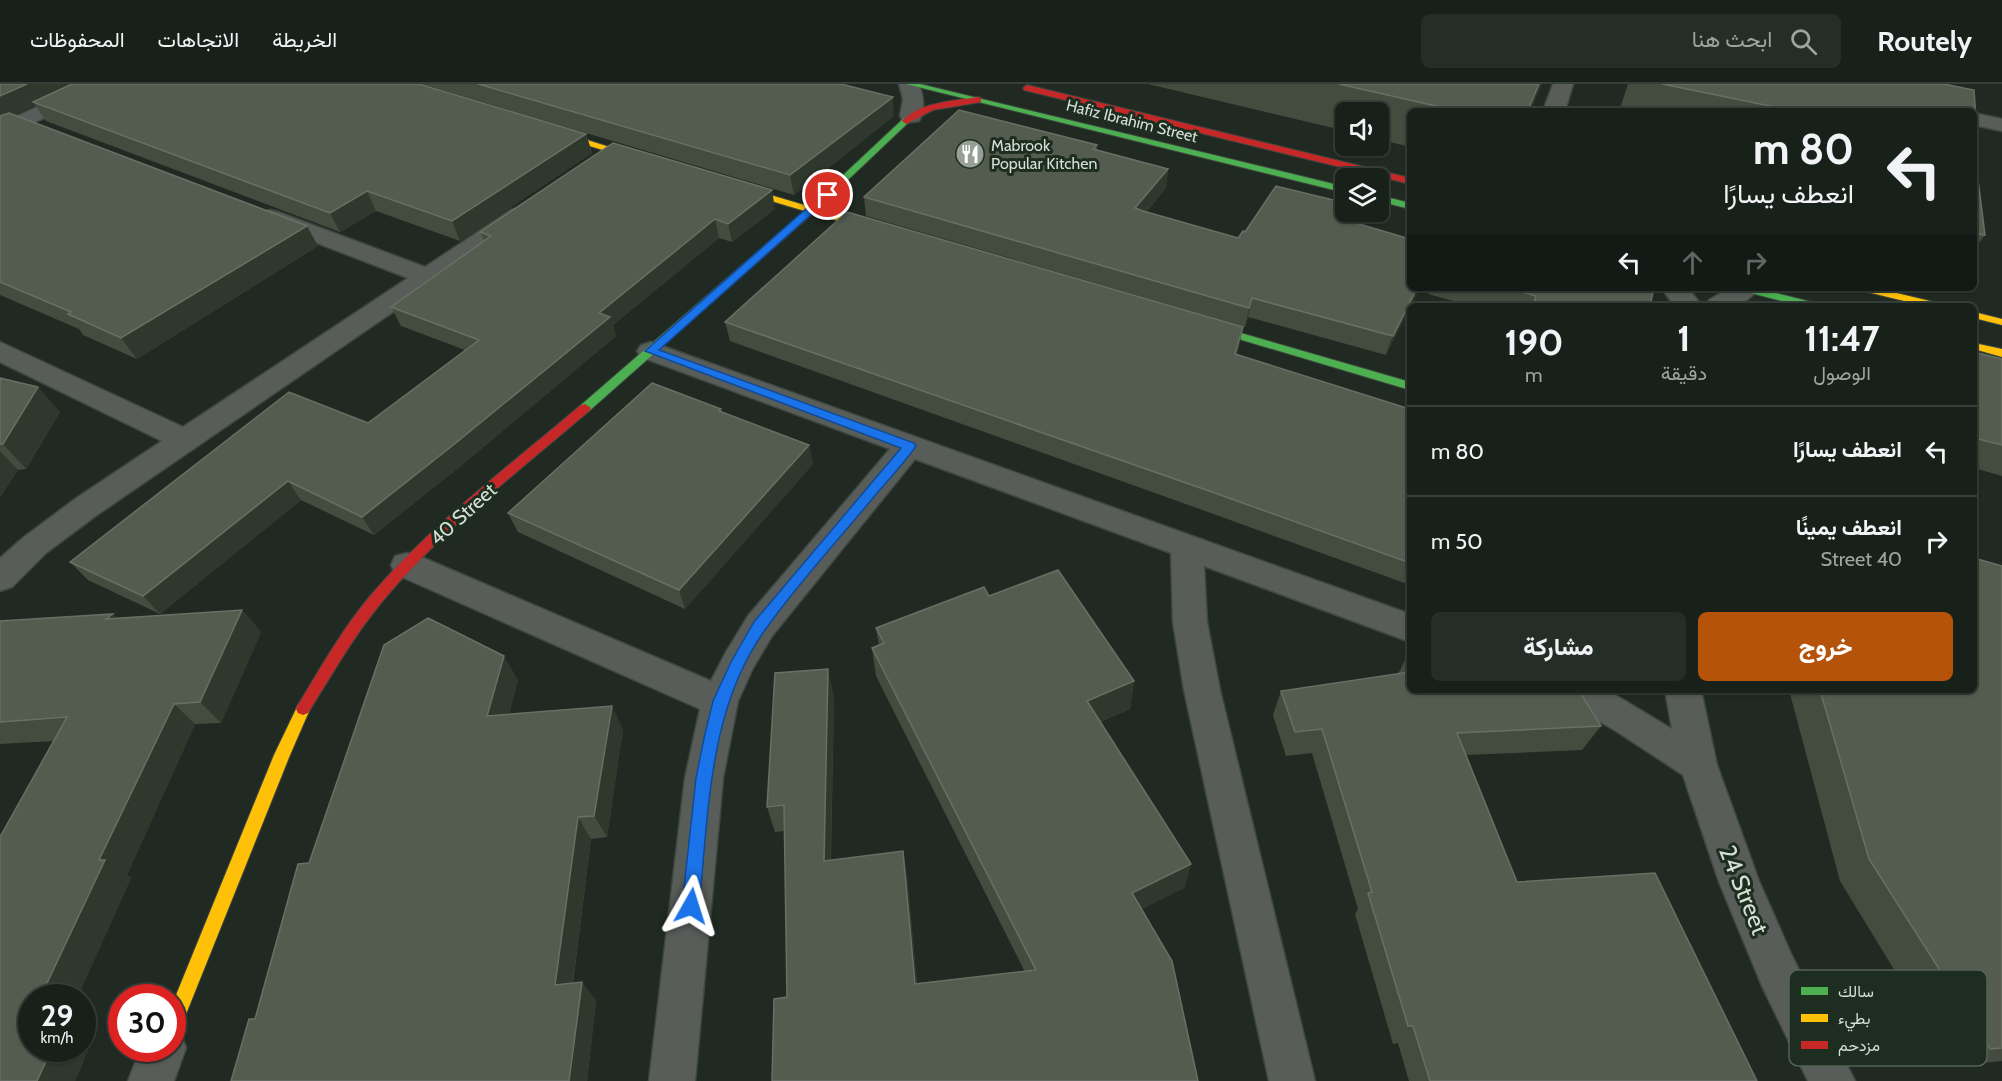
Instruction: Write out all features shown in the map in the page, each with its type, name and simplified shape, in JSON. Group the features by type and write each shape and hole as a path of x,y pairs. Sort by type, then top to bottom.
{"street":[{"path":"0,132 104,84"},
{"path":"910,84 913,99 911,116"},
{"name":"Hafiz Ibrahim Street","path":"910,84 1335,187"},
{"name":"Hafiz Ibrahim Street","path":"1010,84 1407,180"},
{"path":"1555,108 1563,84"},
{"name":"40 Street","path":"186,993 302,711 350,633 407,565 477,501 811,210 911,116 943,106 978,100"},
{"path":"1977,120 2002,125"},
{"path":"22,122 54,135"},
{"path":"536,127 657,164"},
{"path":"584,171 614,151"},
{"path":"712,181 890,234"},
{"path":"1389,201 1407,205"},
{"path":"0,578 36,545 86,507 535,204"},
{"path":"252,210 428,277"},
{"path":"1676,291 1686,303"},
{"path":"1722,303 1740,291"},
{"path":"1756,291 1803,303"},
{"path":"1876,291 1926,303"},
{"path":"1977,316 2002,321"},
{"path":"1184,320 1407,385"},
{"path":"1977,347 2002,353"},
{"path":"0,351 187,441"},
{"path":"651,351 1187,549 1407,627"},
{"path":"672,1081 704,778 720,701 738,662 759,626 909,446"},
{"path":"1187,549 1190,622 1202,690 1292,1081"},
{"path":"407,565 720,701"},
{"path":"1580,693 1629,720 1698,765"},
{"name":"24 Street","path":"1684,693 1698,765 1739,882 1789,995"},
{"path":"151,1081 158,1062"},
{"name":"24 Street","path":"1824,1066 1832,1081"}],"building":[{"path":"0,84 27,84 0,96"},
{"path":"72,84 419,84 586,134 452,221 367,191 330,213 33,102"},
{"path":"478,84 841,84 893,97 790,175"},
{"path":"1339,84 1539,84 1529,108 1445,108"},
{"path":"1662,84 1944,84 1974,90 1975,108 1780,108"},
{"path":"959,110 1097,145 1093,149 1168,169 1135,208 1143,211 1238,238 1243,231 1245,232 1276,186 1335,200 1335,222 1353,222 1407,238 1407,291 1416,291 1410,303 1407,303 1407,308 1393,336 1252,298 1249,308 864,197"},
{"path":"9,113 307,226 121,338 68,314 71,312 0,282 0,116"},
{"path":"613,143 772,190 728,224 715,219 599,313 610,317 362,517 288,481 143,596 70,562 289,392 368,423 479,340 391,307 491,236 480,232"},
{"path":"1977,172 1985,235 1977,234"},
{"path":"847,212 1243,327 1235,354 1407,408 1407,562 1212,492 725,322"},
{"path":"1518,291 1653,291 1651,303 1534,303 1536,296"},
{"path":"1977,353 2002,359 2002,445 1977,439"},
{"path":"0,378 38,387 3,444 0,444"},
{"path":"652,383 809,445 679,590 508,513"},
{"path":"1977,559 2002,566 2002,1048 1990,1049 1987,1044 1987,970 1940,970 1869,859 1821,693 1977,693"},
{"path":"1058,570 1134,681 1087,701 1191,864 1132,893 1172,961 1198,1081 772,1081 774,999 787,997 784,805 767,807 775,673 828,669 824,861 903,851 915,984 1036,970 872,648 884,643 876,628 984,587 989,596"},
{"path":"242,610 200,702 174,704 99,860 105,860 47,984 18,984 18,1062 46,1062 37,1081 0,1081 0,837 67,717 0,722 0,621 113,614 106,619"},
{"path":"428,618 504,656 487,716 612,706 594,816 578,817 555,985 582,982 569,1081 231,1081 249,1019 255,1019 298,864 309,863 384,645"},
{"path":"1407,672 1407,693 1581,694 1601,726 1457,733 1517,882 1655,873 1757,1081 1430,1081 1413,1026 1408,1026 1368,893 1372,892 1322,729 1295,732 1281,691"}],"traffic: fast":[{"path":"910,84 1335,187"},
{"path":"585,408 811,210 906,121"},
{"path":"1389,201 1407,205"},
{"path":"1755,291 1803,303"},
{"path":"1199,324 1407,385"}],"traffic: slow":[{"path":"546,130 649,161"},
{"path":"730,186 882,231"},
{"path":"1876,291 1926,303"},
{"path":"1977,316 2002,322"},
{"path":"1977,347 2002,353"},
{"path":"186,993 282,755 303,709"}],"traffic: jam":[{"path":"1027,88 1407,180"},
{"path":"906,121 930,108 978,100"},
{"path":"303,709 356,625 399,573 504,476 585,408"}],"place":[{"name":"Mabrook Popular Kitchen","path":"970,154"}],"route":[{"path":"691,906 704,778 711,738 720,701 738,662 759,626 909,446 651,351 828,195"}]}
